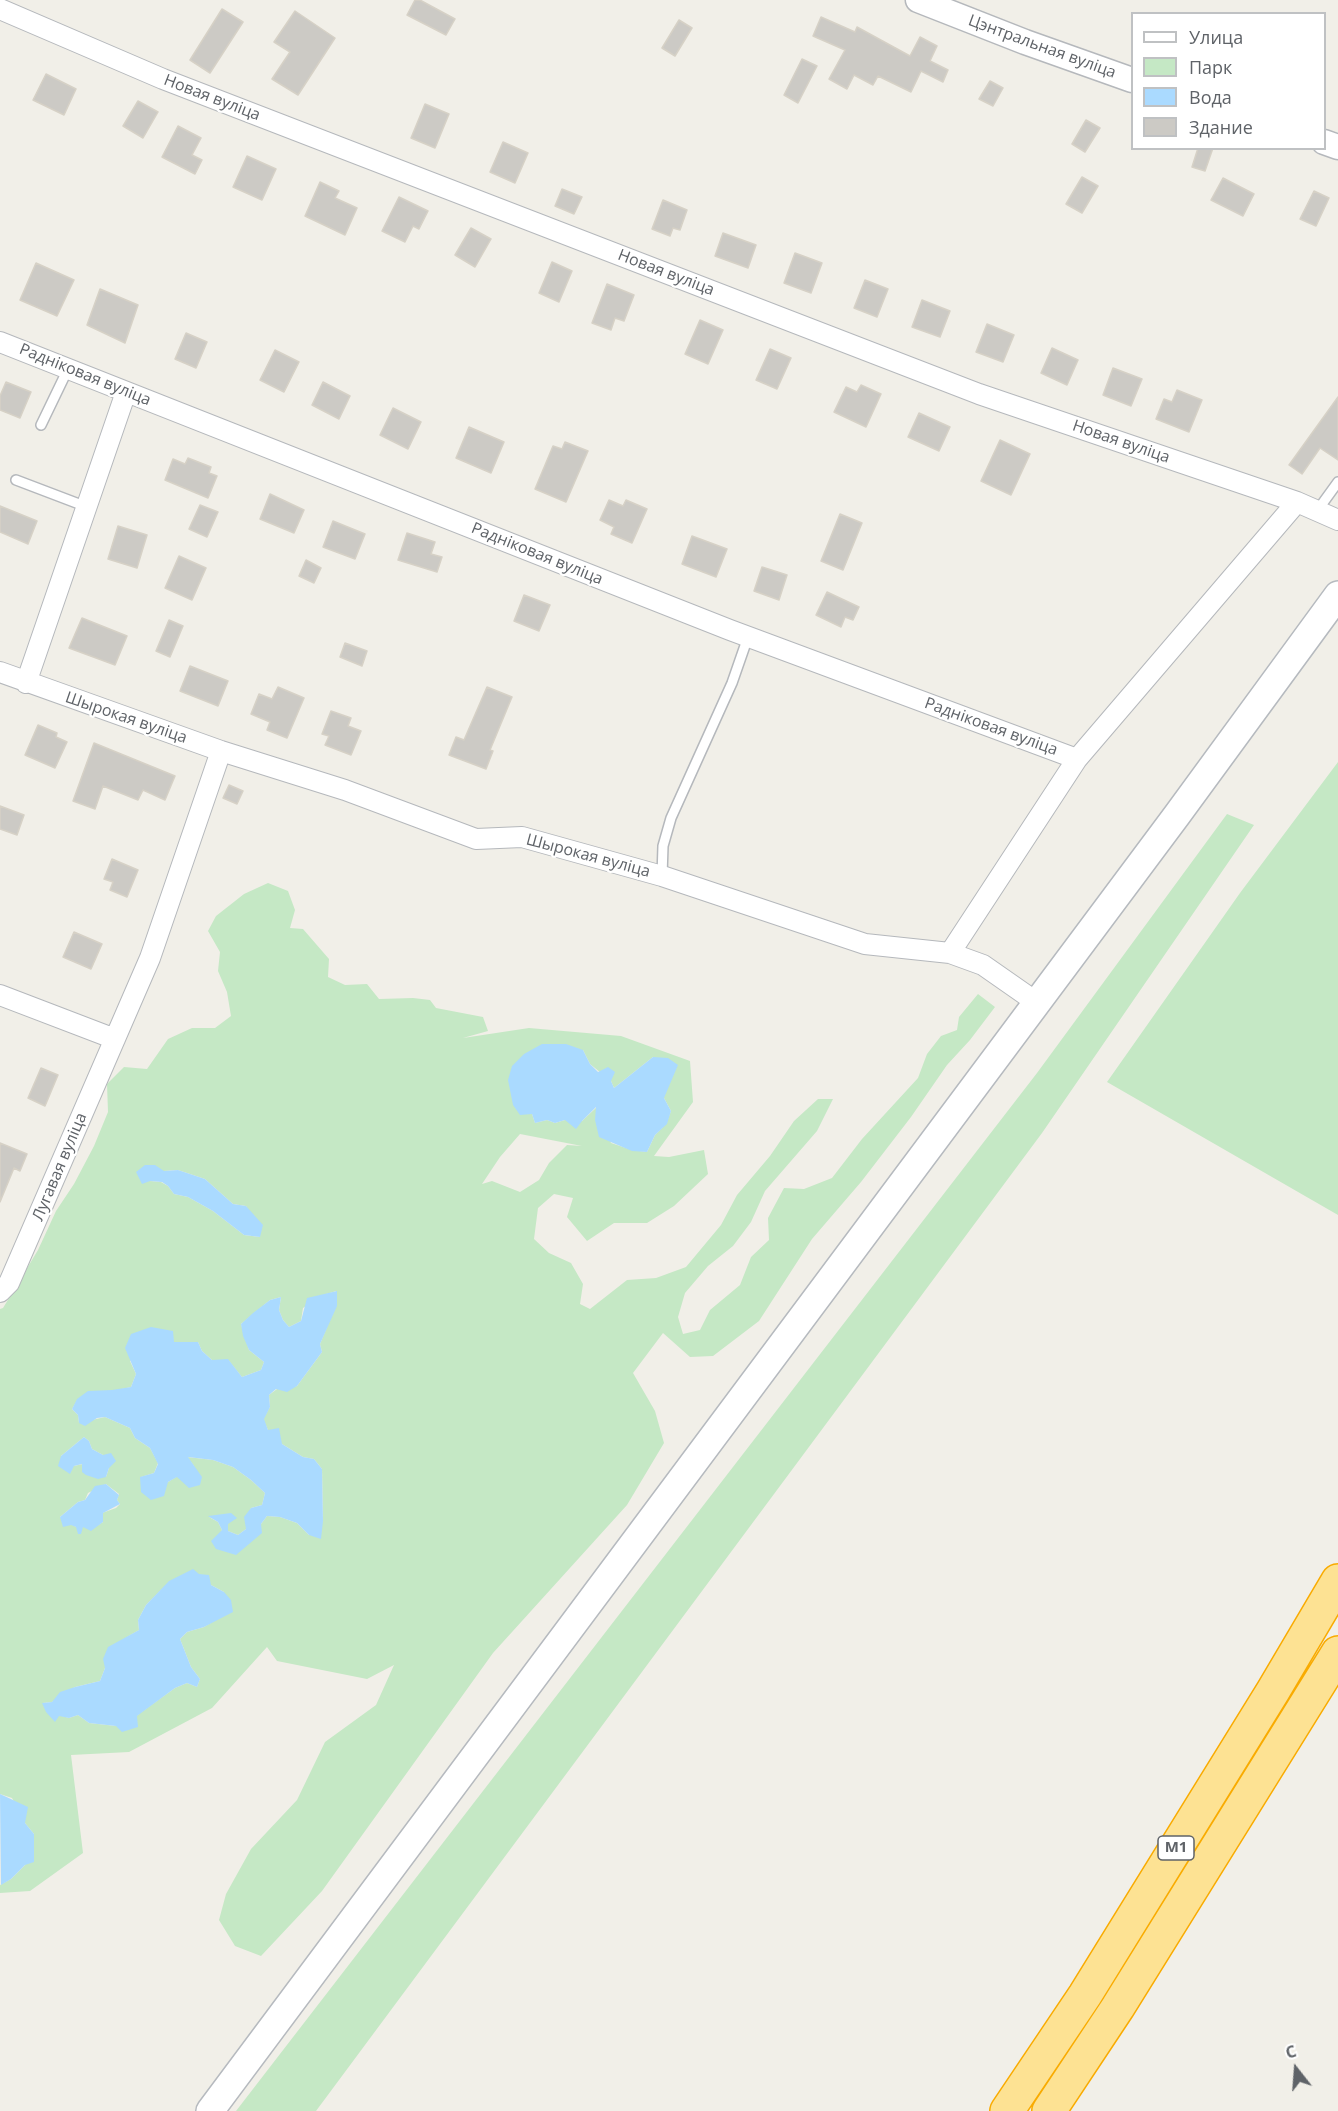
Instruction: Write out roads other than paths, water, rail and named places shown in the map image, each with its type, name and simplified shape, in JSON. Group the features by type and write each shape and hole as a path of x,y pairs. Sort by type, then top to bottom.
{"highway":[{"name":"М1","path":"1007,2111 1092,1985 1338,1581"},
{"name":"М1","path":"1048,2111 1125,1997 1338,1653"}],"main road":[{"path":"210,2111 1177,815 1338,595"}],"street":[{"name":"Цэнтральная вуліца","path":"918,0 1025,42 1131,80"},
{"name":"Новая вуліца","path":"0,9 163,79 968,390 1297,502 1338,520"},
{"name":"Радніковая вуліца","path":"0,342 748,637 1077,759"},
{"path":"26,683 126,392"},
{"path":"950,953 1077,759 1297,502"},
{"name":"Шырокая вуліца","path":"0,672 221,751 345,790 476,839 522,837 662,876 865,944 950,953 983,965 1036,1002"},
{"name":"Лугавая вуліца","path":"0,1292 9,1283 150,958 221,751"},
{"path":"0,995 115,1039"}],"lane":[{"path":"41,425 68,369"},
{"path":"16,480 87,507"},
{"path":"1317,511 1338,482"},
{"path":"662,876 663,846 671,819 732,683 748,637"}],"water":[{"path":"542,1044 566,1044 583,1050 590,1064 598,1072 608,1067 615,1072 611,1081 614,1088 653,1057 668,1058 678,1065 664,1098 671,1111 667,1124 655,1135 647,1152 632,1151 599,1137 595,1120 596,1107 576,1129 565,1120 555,1123 547,1120 535,1123 532,1114 520,1115 513,1105 508,1080 512,1066 524,1054"},
{"path":"145,1165 155,1165 164,1171 178,1170 205,1179 233,1204 246,1206 263,1225 260,1237 244,1235 213,1211 188,1197 174,1194 162,1182 150,1181 142,1184 136,1172"},
{"path":"337,1291 337,1306 320,1344 322,1352 297,1386 287,1392 276,1389 269,1395 270,1407 264,1419 268,1430 279,1428 282,1444 303,1457 314,1459 322,1469 321,1539 309,1535 297,1523 280,1517 267,1516 261,1524 262,1533 236,1555 216,1549 211,1541 222,1530 218,1522 208,1516 231,1513 237,1518 228,1524 228,1531 238,1535 246,1529 244,1517 251,1508 262,1505 265,1493 233,1467 213,1460 188,1457 202,1477 200,1485 189,1488 177,1477 168,1482 164,1496 151,1500 141,1492 140,1477 154,1473 158,1464 150,1448 135,1438 130,1428 105,1417 97,1418 85,1426 79,1423 78,1415 72,1409 77,1399 88,1391 131,1387 136,1374 125,1348 131,1334 151,1327 173,1331 174,1342 198,1342 202,1351 212,1360 228,1359 242,1377 261,1370 264,1362 249,1350 243,1336 241,1324 253,1313 270,1300 281,1297 279,1310 289,1327 301,1321 307,1298"},
{"path":"84,1437 89,1441 92,1449 103,1455 111,1453 116,1461 109,1468 106,1477 98,1479 86,1475 82,1472 82,1464 74,1466 70,1474 58,1466 61,1456"},
{"path":"106,1484 119,1495 117,1500 120,1504 103,1513 103,1522 91,1531 83,1527 81,1534 78,1534 76,1527 71,1525 63,1527 60,1517 78,1502 85,1500 95,1486"},
{"path":"193,1569 199,1574 209,1575 211,1585 224,1592 231,1600 233,1612 204,1627 187,1632 180,1639 191,1667 200,1679 197,1687 187,1683 175,1688 137,1716 138,1727 122,1732 116,1726 89,1723 78,1715 69,1718 59,1716 55,1722 42,1703 52,1702 60,1692 100,1681 105,1668 103,1659 108,1647 139,1630 138,1620 146,1605 169,1581"},
{"path":"0,1794 28,1807 25,1823 34,1834 34,1862 25,1865 1,1885"}]}
